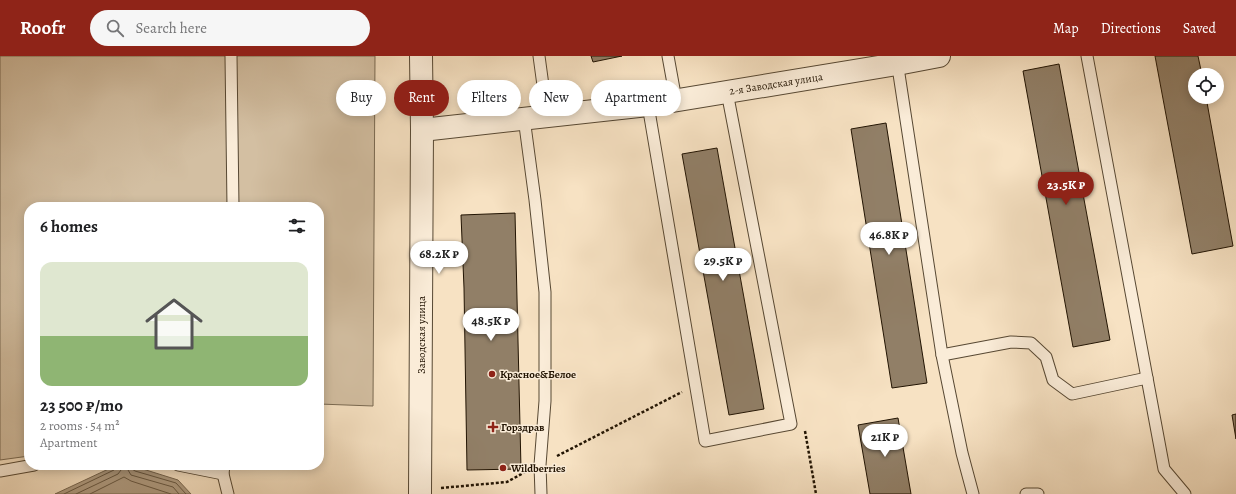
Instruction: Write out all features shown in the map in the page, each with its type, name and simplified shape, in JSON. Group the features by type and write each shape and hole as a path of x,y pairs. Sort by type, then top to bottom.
{"street":[{"name":"Заводская улица","path":"420,492 421,56"},
{"name":"2-я Заводская улица","path":"681,99 897,60 939,56"},
{"name":"2-я Заводская улица","path":"422,130 547,116"}],"lane":[{"path":"231,56 233,202"},
{"path":"539,56 542,80"},
{"path":"668,56 672,80"},
{"path":"1087,56 1164,469 1185,494"},
{"path":"897,60 942,354 962,453 973,494"},
{"path":"650,116 696,385 704,441 791,424 727,92"},
{"path":"524,118 545,292 545,401 540,465 541,494"},
{"path":"942,354 1011,342 1031,343 1046,357 1053,380 1072,394 1147,378"},
{"path":"0,471 24,467"},
{"path":"223,470 228,494"},
{"path":"1026,494 1038,494"}],"path":[{"path":"420,492 506,482 696,385"}],"shaded area":[{"path":"0,56 375,56 375,80 336,80 336,116 375,116 373,406 324,404 324,202 24,202 24,457 0,460"}],"water":[{"path":"106,470 146,470 178,480 191,494 55,494"}],"building":[{"path":"591,56 622,56 593,62"},
{"path":"1155,56 1198,56 1201,68 1188,68 1188,104 1207,104 1233,246 1192,254"},
{"path":"1059,64 1110,340 1073,347 1023,71"},
{"path":"886,123 927,383 892,388 851,129"},
{"path":"717,148 764,409 729,415 682,154"},
{"path":"515,213 521,469 467,470 464,288 461,215"},
{"path":"1236,414 1236,439 1232,415"},
{"path":"898,418 911,494 870,494 858,425"}],"place":[{"name":"Красное&Белое","path":"492,374"},
{"name":"Горздрав","path":"493,427"},
{"name":"Wildberries","path":"503,468"}]}
